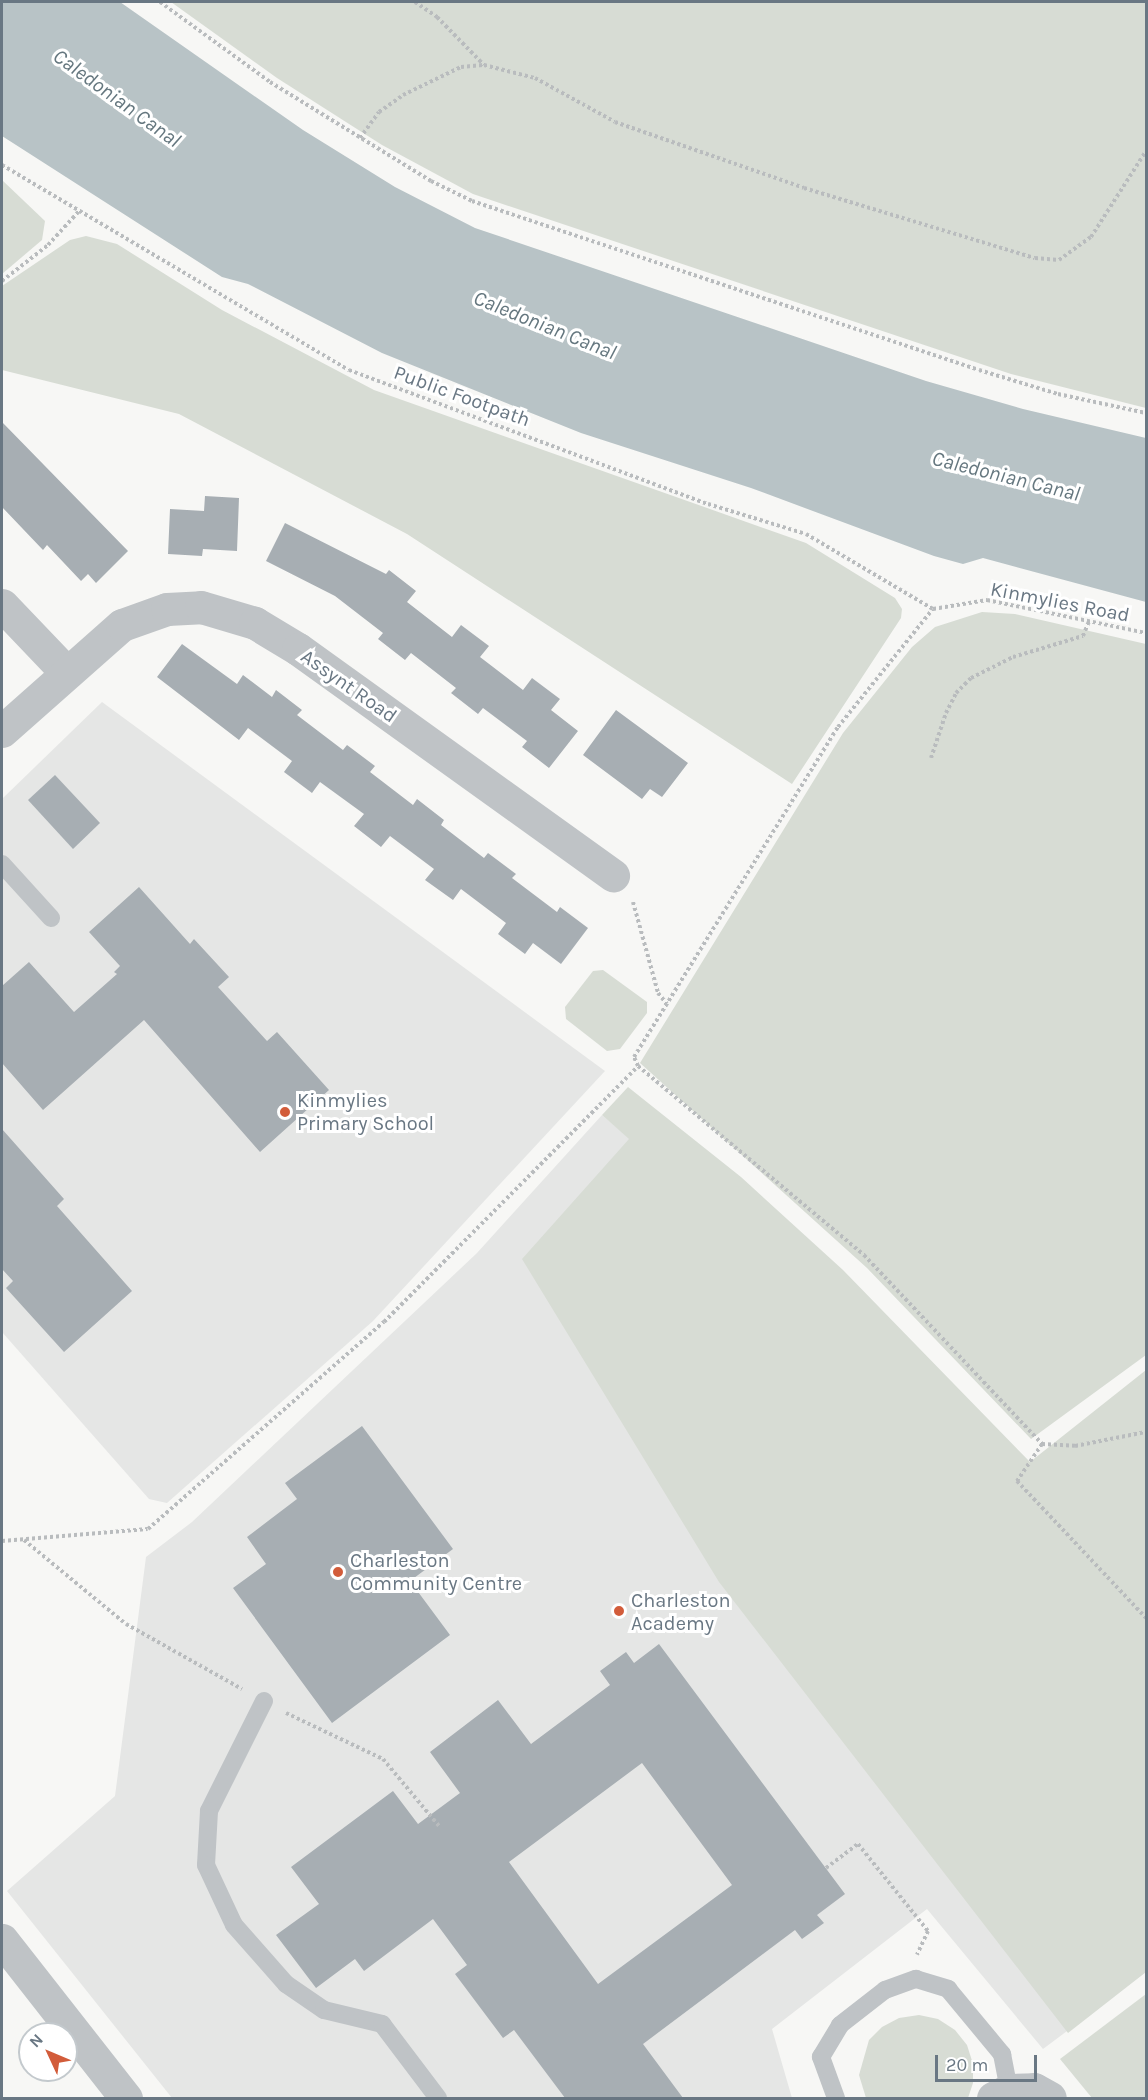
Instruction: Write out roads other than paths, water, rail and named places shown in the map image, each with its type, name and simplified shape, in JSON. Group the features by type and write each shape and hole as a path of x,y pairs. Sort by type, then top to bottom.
{"street":[{"path":"2,605 66,672"},
{"name":"Assynt Road","path":"2,731 66,672 122,625 167,609 201,607 255,623 614,875"},
{"path":"2,1940 126,2098"},
{"path":"1001,2094 1034,2089 1050,2098"}],"lane":[{"path":"2,864 51,918"},
{"path":"264,1701 209,1811 206,1864 234,1925 286,1984 324,2010 382,2024 438,2098"},
{"path":"836,2098 821,2057 840,2025 885,1990 916,1979 948,1989 1002,2054 1001,2094"}],"water":[{"name":"Caledonian Canal","path":"2,2 120,2 303,130 395,187 475,228 926,381 1023,409 1146,438 1146,602 983,558 963,564 934,556 751,488 581,433 382,353 248,284 222,277 2,136"}],"place":[{"name":"Kinmylies Primary School","path":"285,1112"},
{"name":"Charleston Community Centre","path":"338,1572"},
{"name":"Charleston Academy","path":"619,1611"}]}
